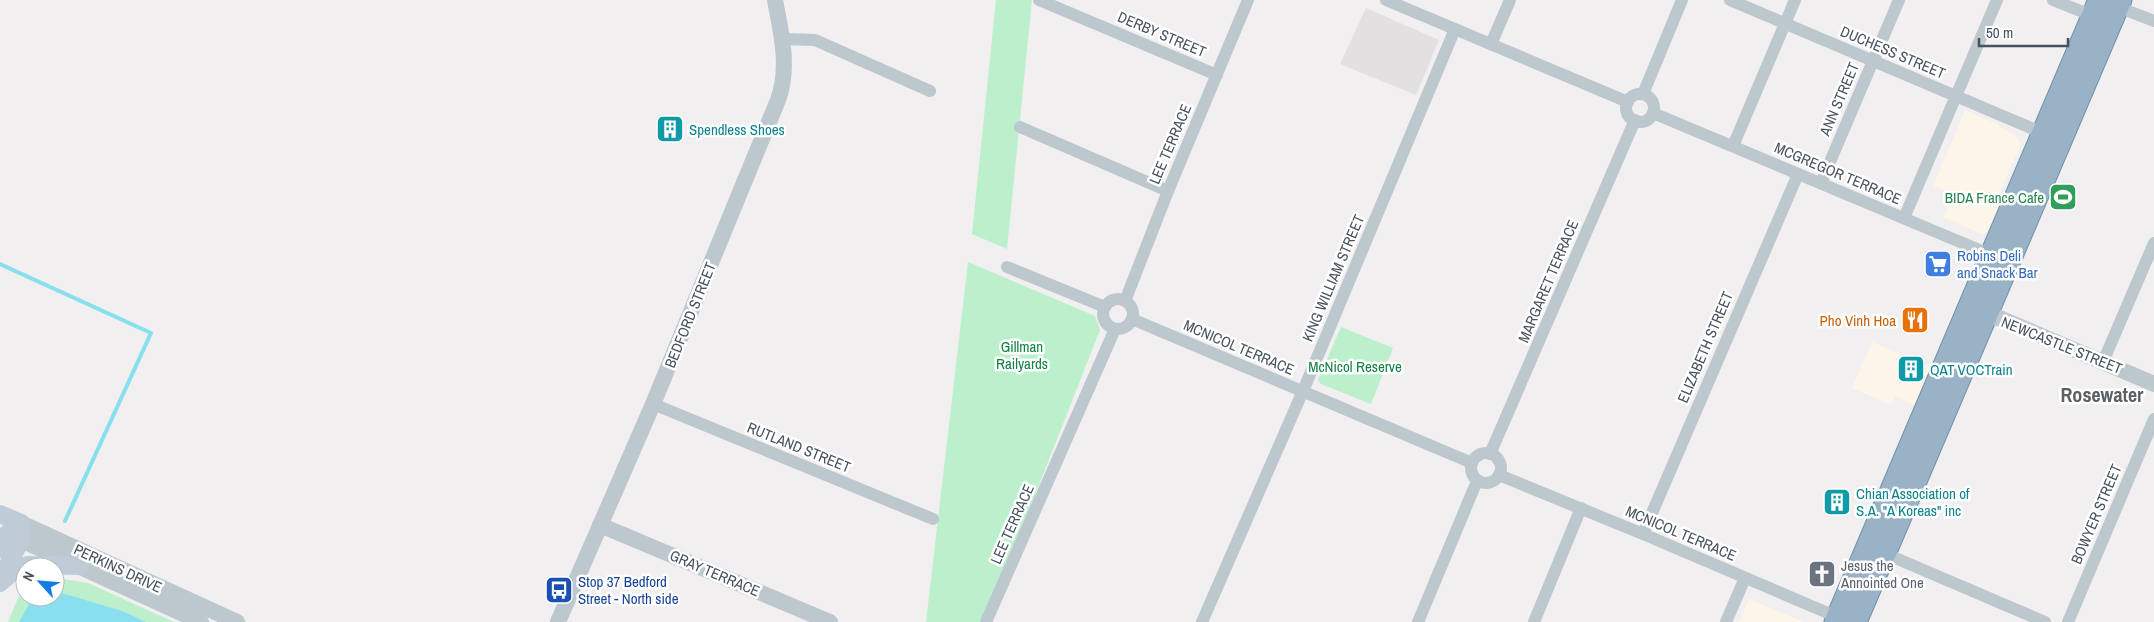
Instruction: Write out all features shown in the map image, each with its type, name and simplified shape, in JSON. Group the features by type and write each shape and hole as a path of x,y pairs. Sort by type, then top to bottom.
{"highway":[{"path":"2000,259 2043,134 2108,6"},
{"path":"1844,621 2108,6"},
{"path":"1844,621 1886,554 1978,312"}],"main road":[{"name":"PERKINS DRIVE","path":"0,514 10,536"},
{"path":"0,582 10,536"},
{"path":"0,582 15,570 28,565 80,566"}],"street":[{"name":"BEDFORD STREET","path":"558,622 653,404 783,86 782,39 775,0"},
{"name":"DERBY STREET","path":"1039,0 1217,75"},
{"name":"LEE TERRACE","path":"1124,301 1248,0"},
{"path":"1386,0 1628,102"},
{"path":"1491,44 1510,0"},
{"path":"1643,94 1682,0"},
{"name":"DUCHESS STREET","path":"1730,0 2043,134"},
{"path":"1732,146 1795,0"},
{"name":"ANN STREET","path":"1821,183 1899,0"},
{"path":"1904,218 1997,0"},
{"path":"2053,0 2108,6 2154,21"},
{"name":"KING WILLIAM STREET","path":"1202,622 1456,29"},
{"path":"782,39 815,40 930,91"},
{"path":"1643,94 1651,99 1654,108 1653,113 1648,119 1635,120 1627,111 1628,102 1634,95 1643,94"},
{"name":"MCGREGOR TERRACE","path":"1653,113 2000,259"},
{"name":"MARGARET TERRACE","path":"1490,454 1635,120"},
{"path":"1020,127 1168,191"},
{"name":"ELIZABETH STREET","path":"1643,534 1798,174"},
{"path":"2103,362 2154,243"},
{"path":"1007,266 1105,308"},
{"path":"1116,300 1124,301 1130,307 1132,319 1127,326 1115,329 1104,321 1105,308 1116,300"},
{"name":"NEWCASTLE STREET","path":"1978,312 2002,319 2154,384"},
{"name":"MCNICOL TERRACE","path":"1132,319 1472,463"},
{"name":"LEE TERRACE","path":"986,622 1115,329"},
{"name":"RUTLAND STREET","path":"653,404 933,519"},
{"name":"BOWYER STREET","path":"2068,622 2154,419"},
{"path":"1490,454 1498,460 1500,465 1499,475 1492,482 1482,483 1477,481 1472,474 1472,463 1480,455 1490,454"},
{"name":"MCNICOL TERRACE","path":"1499,475 1582,508 1844,621"},
{"path":"1418,622 1477,481"},
{"path":"1534,622 1582,508"},
{"name":"GRAY TERRACE","path":"600,525 830,622"},
{"name":"PERKINS DRIVE","path":"10,536 201,622"},
{"name":"PERKINS DRIVE","path":"10,536 237,622"},
{"path":"1886,554 2045,622"},
{"path":"1726,622 1745,578"}],"shaded area":[{"path":"1366,8 1439,40 1416,95 1340,64"},
{"path":"1965,110 1995,123 2016,136 2021,144 1996,201 2000,213 1993,230 1982,234 1943,217 1953,194 1933,186"},
{"path":"1872,342 1935,369 1919,407 1895,396 1891,405 1852,388"},
{"path":"1749,599 1804,622 1739,622"}],"green space":[{"path":"996,0 1032,0 1007,249 972,234"},
{"name":"Gillman Railyards","path":"968,262 1095,316 1100,330 985,622 926,622"},
{"name":"McNicol Reserve","path":"1341,327 1393,348 1371,404 1321,384 1318,380"},
{"path":"65,579 88,583 174,622 8,622 15,605 15,607 65,607"}],"water":[{"path":"65,594 122,611 146,622 19,622 27,607 65,607"}],"waterway":[{"path":"0,264 151,333 65,521"}],"place":[{"name":"Spendless Shoes","path":"670,129"},
{"name":"BIDA France Cafe","path":"2063,197"},
{"name":"Robins Deli and Snack Bar","path":"1938,264"},
{"name":"Pho Vinh Hoa","path":"1915,320"},
{"name":"QAT VOCTrain","path":"1911,369"},
{"name":"Chian Association of S.A. \"A Koreas\" inc","path":"1837,502"},
{"name":"Jesus the Annointed One","path":"1822,574"},
{"name":"Stop 37 Bedford Street - North side","path":"559,590"}],"district":[{"name":"Rosewater","path":"2102,394"}]}
